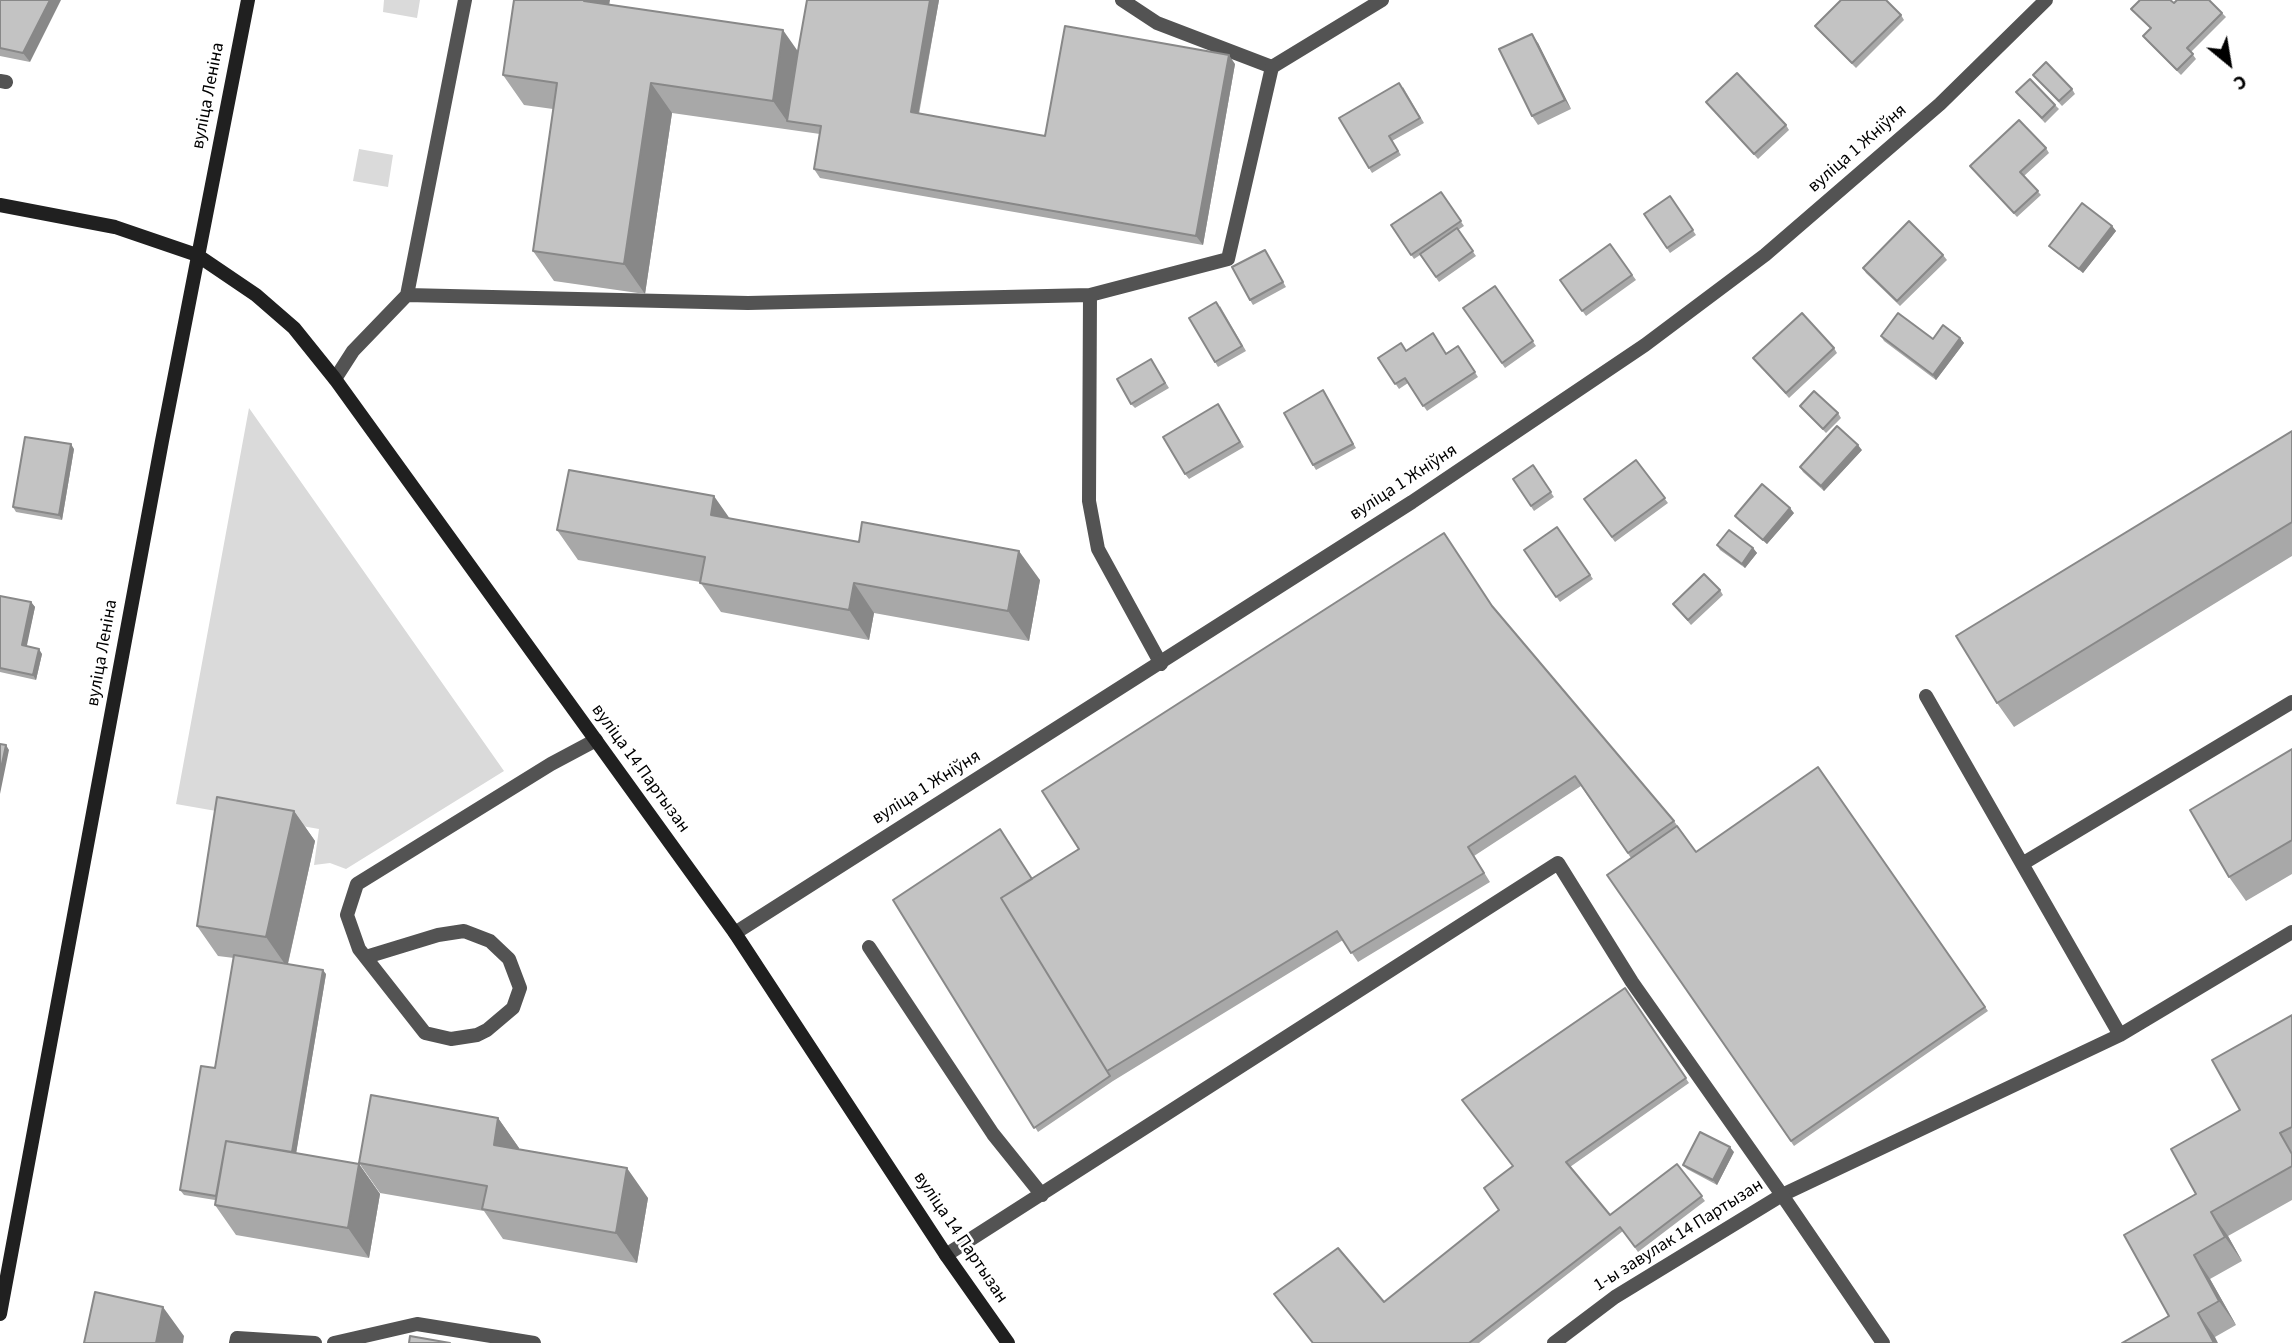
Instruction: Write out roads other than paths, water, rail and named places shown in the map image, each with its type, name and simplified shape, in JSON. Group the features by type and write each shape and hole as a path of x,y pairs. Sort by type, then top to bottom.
{"main road":[{"name":"вуліца Леніна","path":"0,1314 197,255 248,0"},
{"name":"вуліца 14 Партызан","path":"0,205 115,227 197,255 256,295 294,328 335,379 735,933 946,1255 1008,1343"}],"street":[{"path":"335,379 353,351 407,295 465,0"},
{"path":"1122,0 1157,23 1272,67"},
{"path":"407,295 748,303 1090,296 1228,260 1272,67 1381,0"},
{"name":"вуліца 1 Жніўня","path":"735,933 1412,502 1667,329 1765,255 1940,104 2046,0"},
{"path":"1090,296 1089,501 1098,549 1161,664"},
{"path":"1926,696 2120,1035"},
{"path":"2022,864 2292,702"},
{"path":"366,957 438,935 464,931 490,941 509,959 520,988 513,1008 477,1035 451,1039 425,1033 359,949 347,915 357,884 551,764 596,740"},
{"path":"946,1255 1558,863 1632,982 1782,1195 2120,1035 2292,932"},
{"path":"869,947 993,1134 1042,1195"},
{"name":"1-ы завулак 14 Партызан","path":"1554,1343 1615,1297 1782,1195 1883,1343"},
{"path":"334,1343 417,1324 534,1343"},
{"path":"236,1343 237,1338 315,1343"}]}
